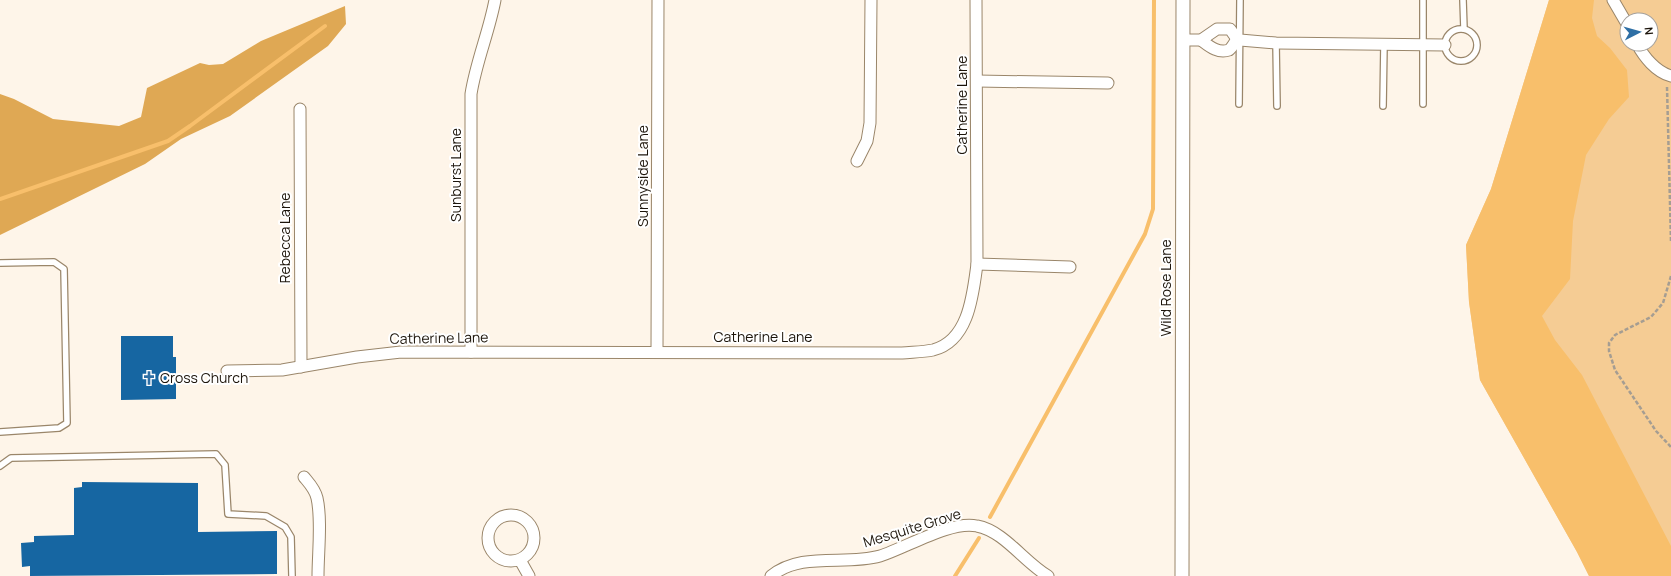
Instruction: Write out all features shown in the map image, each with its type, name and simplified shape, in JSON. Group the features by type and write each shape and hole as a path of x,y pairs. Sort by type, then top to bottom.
{"street":[{"name":"Sunburst Lane","path":"471,352 471,94 473,78 489,28 494,0"},
{"name":"Sunnyside Lane","path":"657,352 658,0"},
{"path":"857,161 867,141 870,123 870,0"},
{"name":"Catherine Lane","path":"228,370 282,370 401,352 902,353 934,350 947,344 957,333 971,306 977,264 976,0"},
{"name":"Wild Rose Lane","path":"1182,576 1183,0"},
{"path":"1613,0 1620,12"},
{"path":"1183,40 1201,40 1217,28 1230,29 1238,40 1276,43 1444,45"},
{"path":"1201,40 1213,50 1228,50 1238,40"},
{"path":"1643,52 1649,61 1669,75"},
{"path":"977,81 1108,83"},
{"name":"Rebecca Lane","path":"300,109 301,367"},
{"path":"977,264 1070,267"},
{"path":"304,477 312,486 317,497 319,510 318,576"},
{"path":"510,514 518,515 525,519 532,529 534,541 532,549 520,560 513,561 499,558 489,547 488,532 496,519 502,516 510,514"},
{"name":"Mesquite Grove","path":"771,576 784,568 812,561 867,559 881,556 963,525 976,525 988,529 999,536 1030,564 1048,576"},
{"path":"520,560 528,576"}],"lane":[{"path":"1239,104 1238,40 1240,0"},
{"path":"1423,0 1423,104"},
{"path":"1463,0 1464,29"},
{"path":"1464,29 1469,31 1476,39 1476,50 1470,58 1461,62 1451,58 1447,54 1444,45 1446,39 1453,31 1464,29"},
{"path":"1276,43 1277,106"},
{"path":"1383,106 1384,44"},
{"path":"0,263 54,262 64,269 67,423 59,428 0,432"},
{"path":"0,466 11,458 216,454 225,465 228,514 266,516 285,527 291,537 292,576"}],"path":[{"path":"1669,75 1671,242"},
{"path":"1671,276 1663,303 1651,318 1615,335 1608,343 1615,370 1656,431 1671,447"}],"shaded area":[{"path":"1549,0 1671,0 1671,576 1589,576 1480,380 1469,302 1466,245 1491,189"},
{"path":"1549,0 1594,0 1592,18 1597,36 1610,48 1627,70 1629,97 1609,119 1586,155 1573,221 1570,279 1542,316 1555,340 1582,375 1671,546 1671,576 1589,576 1480,380 1469,302 1466,245 1491,189"},
{"path":"345,6 346,24 328,46 230,116 181,139 145,164 0,235 0,94 14,99 53,119 119,126 141,117 147,88 200,63 209,65 223,64 261,41"}],"building":[{"name":"Cross Church","path":"121,336 173,336 173,357 176,357 176,399 121,400"},
{"path":"82,482 198,483 198,532 277,531 277,574 30,576 30,566 22,567 21,543 34,542 34,536 74,535 74,488 82,487"}],"waterway":[{"path":"990,517 1145,234 1153,209 1154,0"},
{"path":"0,199 168,141 325,26"},
{"path":"955,576 979,538"}],"place":[{"name":"Cross Church","path":"149,378"}]}
